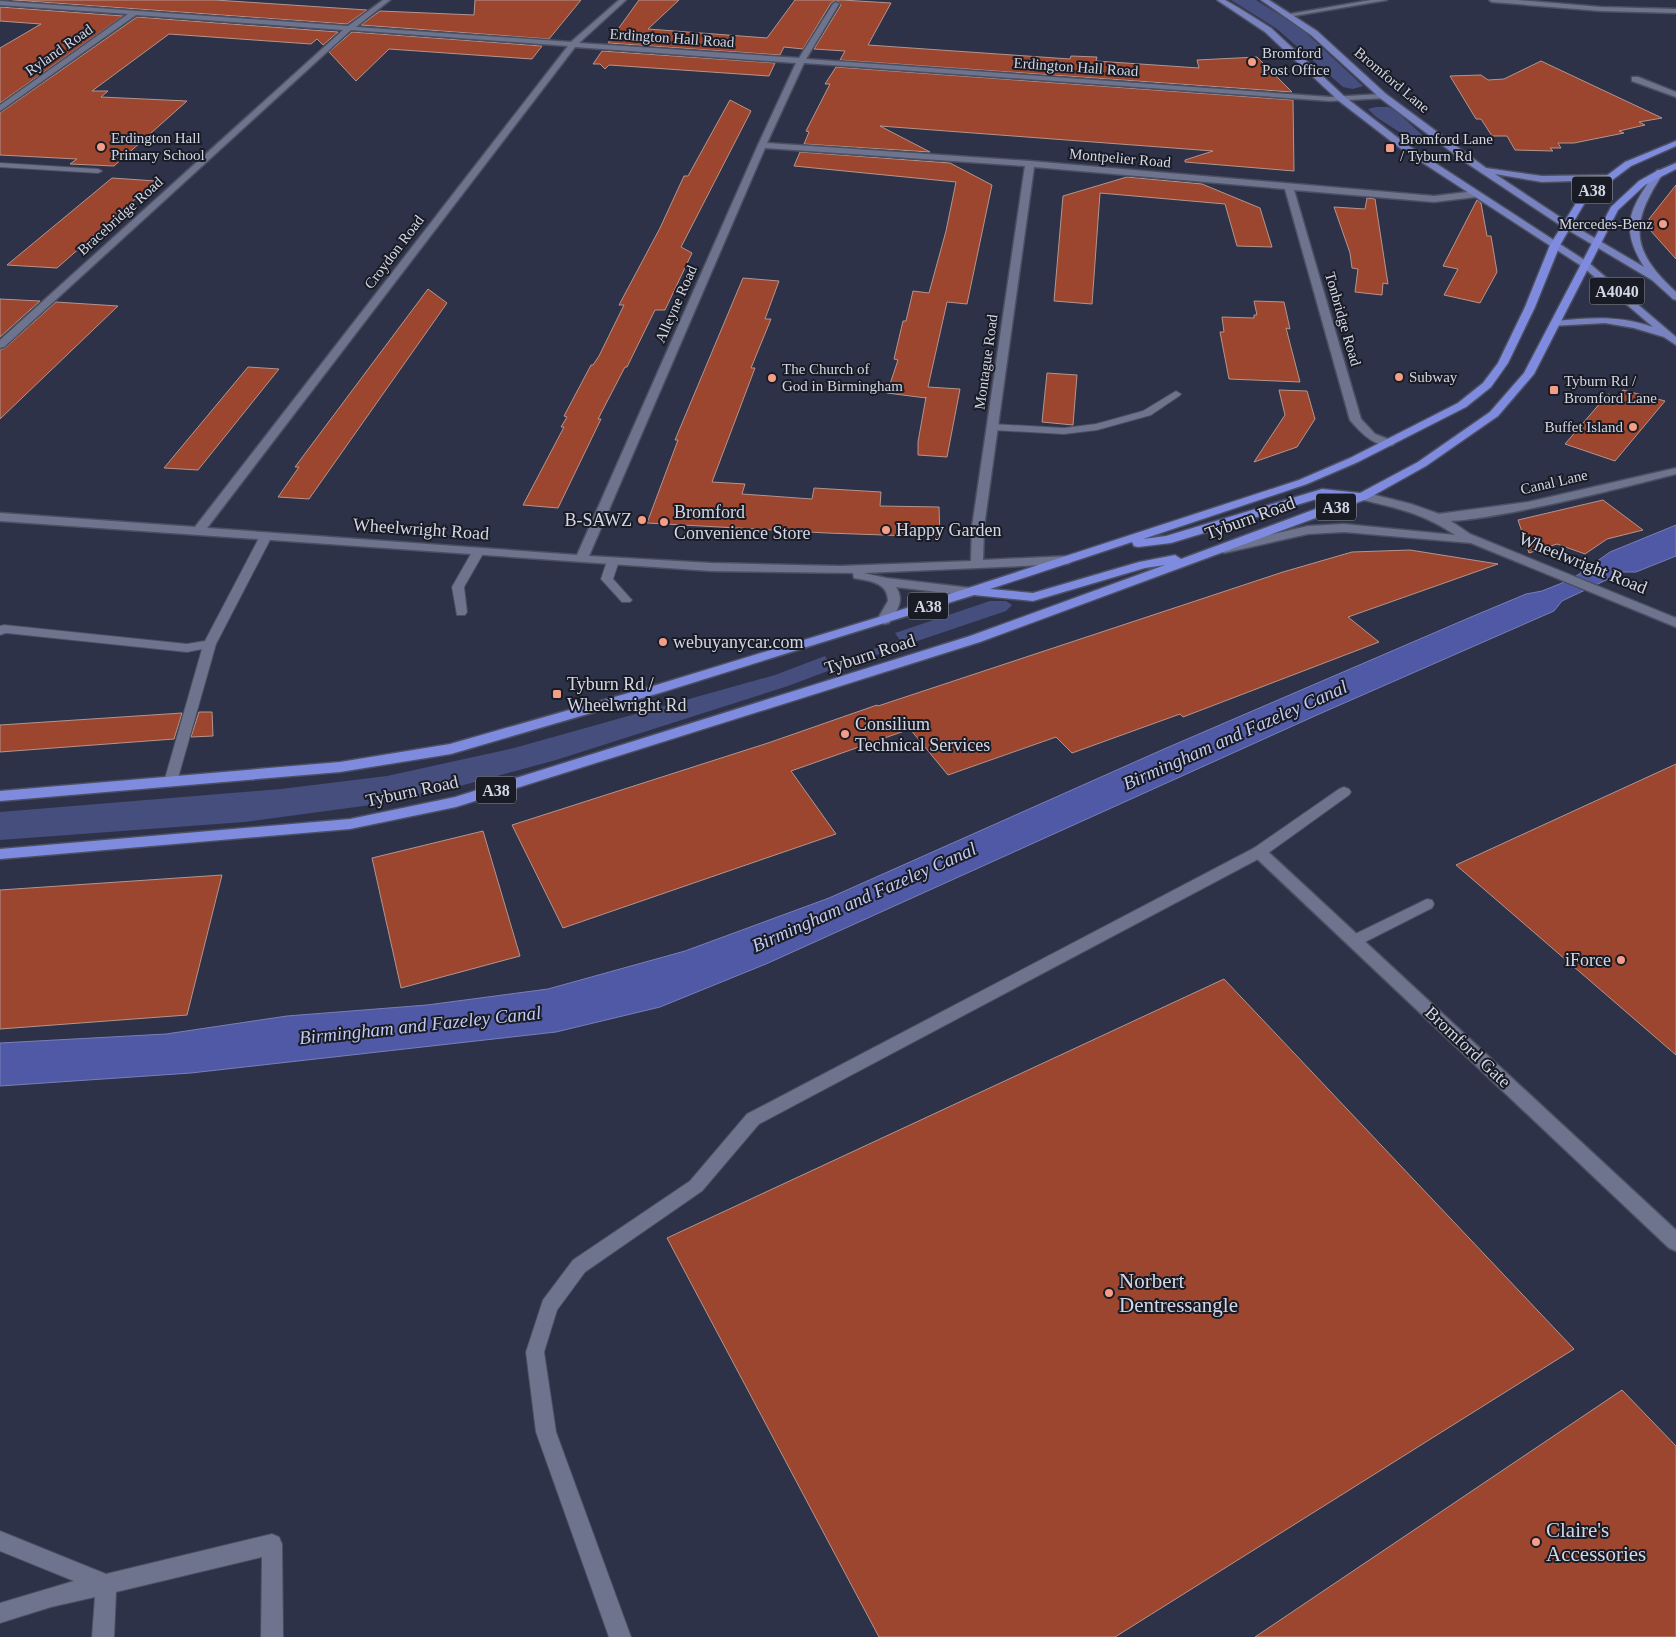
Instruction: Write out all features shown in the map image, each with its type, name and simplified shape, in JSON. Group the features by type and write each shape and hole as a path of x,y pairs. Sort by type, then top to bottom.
{"highway":[{"name":"Tyburn Road","path":"0,796 340,767 451,749 658,689 884,620 1303,482 1354,460 1462,405 1487,385 1503,363 1530,307 1555,245 1584,196 1628,164 1676,143"},
{"name":"Tyburn Road","path":"0,854 350,824 456,802 966,642 1363,496 1422,464 1494,414 1529,374 1614,209 1633,189 1660,172 1676,166"},
{"path":"1107,547 1167,540 1322,493 1363,496"},
{"path":"971,592 1033,597 1143,564 1216,551"}],"main road":[{"name":"A4040","path":"1220,0 1237,8 1268,30 1342,99 1403,146 1586,265 1673,340"},
{"name":"Bromford Lane","path":"1264,0 1314,33 1383,96 1481,169 1566,225 1655,278 1676,297"},
{"path":"1481,169 1542,180 1608,177"},
{"path":"1655,278 1636,243 1633,230 1643,196 1660,172"},
{"path":"1555,324 1605,320 1623,322 1673,340"}],"street":[{"name":"Bracebridge Road","path":"0,345 348,29 387,0"},
{"name":"Croydon Road","path":"199,532 573,44 623,0"},
{"path":"1288,15 1384,0"},
{"path":"1492,0 1601,9 1676,11"},
{"name":"Erdington Hall Road","path":"0,3 1342,99 1383,96"},
{"name":"Alleyne Road","path":"581,559 762,145 801,61 836,4"},
{"name":"Ryland Road","path":"0,109 133,14"},
{"path":"1635,78 1676,95"},
{"name":"Montpelier Road","path":"762,145 1030,164 1434,199 1476,194"},
{"name":"Montague Road","path":"977,565 978,527 1030,164"},
{"name":"Tonbridge Road","path":"1289,187 1356,420 1371,436 1389,443"},
{"name":"Canal Lane","path":"1438,518 1474,516 1507,510 1676,470"},
{"name":"Wheelwright Road","path":"1363,496 1407,506 1438,518 1474,541 1523,559 1676,623"},
{"name":"Wheelwright Road","path":"0,517 711,567 840,570 1068,560"},
{"name":"Wheelwright Road","path":"1216,551 1308,530 1344,528 1474,541"},
{"name":"Wheelwright Road","path":"840,570 886,582 971,592"},
{"path":"884,620 895,605 895,592 886,582"},
{"name":"Bromford Gate","path":"1259,852 1676,1242"}],"lane":[{"path":"0,165 98,171"},
{"path":"992,427 1064,431 1097,427 1147,413 1176,394"},
{"path":"171,782 210,644 266,536"},
{"path":"461,612 458,588 478,552"},
{"path":"613,561 607,578 626,600"},
{"path":"0,631 4,629 188,648 210,644"},
{"path":"620,1637 546,1432 535,1352 550,1306 579,1266 696,1186 754,1120 1259,852 1344,792"},
{"path":"1354,941 1427,904"},
{"path":"0,1541 106,1584"},
{"path":"0,1613 51,1597 272,1544 272,1637"},
{"path":"103,1637 106,1584"}],"shaded area":[{"path":"1231,0 1256,0 1302,29 1363,86 1353,89 1343,87 1277,29"},
{"path":"1388,107 1395,110 1431,143 1418,144 1376,117 1368,109"},
{"path":"990,601 1006,601 1012,605 1006,611 867,658 862,653 900,640 895,633"},
{"path":"825,656 833,669 788,686 556,760 408,800 244,822 0,840 0,812 281,789 387,776 514,748 775,675"}],"water":[{"name":"Birmingham and Fazeley Canal","path":"1676,525 1676,556 1636,572 1623,572 1562,601 1554,611 1317,715 766,964 660,1007 556,1032 191,1073 0,1086 0,1043 166,1034 287,1016 427,1005 548,989 685,951 829,898 1164,749 1471,617 1526,594 1542,591 1572,579 1610,552"}],"building":[{"path":"12,0 215,0 367,10 347,24"},
{"path":"475,0 581,0 549,39 361,25 380,11 474,15"},
{"path":"639,0 679,0 648,29 767,38 795,0 837,0 831,3 803,49 784,47 780,55 608,43"},
{"path":"837,0 891,3 868,45 1070,59 1071,56 1097,57 1096,61 1199,68 1197,60 1257,57 1292,92 840,60 845,51 814,49 841,5"},
{"path":"0,7 123,16 0,103 0,48 41,24 0,21"},
{"path":"137,17 338,32 323,45 317,39 311,44 169,34 92,91 108,91 101,97 187,101 114,166 70,164 77,159 0,155 0,113"},
{"path":"352,32 542,46 532,59 389,49 356,81 329,52"},
{"path":"602,51 775,63 769,76 609,65 605,69 600,64 593,64"},
{"path":"1541,61 1662,118 1639,122 1645,125 1619,131 1624,133 1574,143 1558,143 1561,148 1550,148 1553,151 1515,150 1507,136 1492,136 1481,119 1476,119 1450,76 1481,75 1488,80 1504,79"},
{"path":"836,67 1293,100 1294,171 1185,162 1185,160 1213,151 880,126 930,152 804,144 809,132 806,131 830,84 825,84"},
{"path":"730,100 751,111 681,247 692,253 665,310 655,310 627,367 625,367 598,419 601,419 558,508 523,505 564,427 561,427 567,417 564,416 591,365 599,356 624,305 619,305 660,228 684,176 688,176"},
{"path":"800,152 950,163 992,185 967,304 947,302 928,387 960,389 947,457 918,455 918,442 926,398 887,393 898,360 894,359 903,321 906,321 913,291 929,293 946,231 956,182 794,166"},
{"path":"1127,177 1202,184 1260,208 1272,247 1237,246 1225,204 1100,193 1092,304 1054,301 1063,196"},
{"path":"112,178 156,181 57,268 7,265"},
{"name":"Mercedes-Benz","path":"1676,185 1676,259 1650,230 1649,219"},
{"path":"1367,198 1375,199 1388,284 1383,283 1382,295 1355,292 1358,269 1352,268 1350,253 1334,207 1365,209"},
{"path":"1477,200 1481,203 1487,236 1491,236 1497,272 1480,303 1444,295 1458,269 1443,266"},
{"path":"743,278 779,281 765,319 771,319 751,368 755,368 712,482 745,484 742,494 812,499 814,488 881,492 880,506 939,507 940,537 647,523 678,440 675,440"},
{"path":"428,289 447,303 309,499 278,497 299,467 295,467"},
{"path":"0,299 40,301 0,337"},
{"path":"1254,301 1284,302 1290,329 1286,328 1300,382 1229,379 1220,332 1224,332 1222,317 1254,318 1254,315 1257,315"},
{"path":"56,302 118,306 0,419 0,350 5,348"},
{"path":"248,367 279,369 198,470 164,468"},
{"path":"1047,373 1077,375 1073,425 1042,422"},
{"path":"1279,390 1307,391 1315,419 1297,447 1254,462 1285,415"},
{"name":"Buffet Island","path":"1623,390 1665,401 1615,461 1565,444 1608,394 1617,397"},
{"path":"1603,500 1643,530 1607,539 1585,554 1557,544 1529,553 1518,520"},
{"path":"1410,550 1498,564 1348,617 1379,642 1183,717 1180,714 1072,753 1056,737 948,775 910,729 791,771 836,834 563,928 512,825 768,743 877,705 1283,572 1352,552"},
{"path":"199,712 212,712 213,736 191,737"},
{"path":"182,713 174,739 0,752 0,725"},
{"name":"iForce","path":"1676,764 1676,1055 1456,865"},
{"path":"483,831 520,956 401,988 372,858"},
{"path":"222,875 187,1015 0,1029 0,890"},
{"name":"Norbert Dentressangle","path":"1224,979 1574,1349 1115,1637 879,1637 667,1238"},
{"name":"Claire's Accessories","path":"1622,1390 1676,1446 1676,1637 1255,1637"}],"place":[{"name":"Bromford Post Office","path":"1252,62"},
{"name":"Erdington Hall Primary School","path":"101,147"},
{"name":"Bromford Lane / Tyburn Rd","path":"1390,148"},
{"name":"Mercedes-Benz","path":"1663,224"},
{"name":"Subway","path":"1399,377"},
{"name":"The Church of God in Birmingham","path":"772,378"},
{"name":"Tyburn Rd / Bromford Lane","path":"1554,390"},
{"name":"Buffet Island","path":"1633,427"},
{"name":"B-SAWZ","path":"642,520"},
{"name":"Bromford Convenience Store","path":"664,522"},
{"name":"Happy Garden","path":"886,530"},
{"name":"webuyanycar.com","path":"663,642"},
{"name":"Tyburn Rd / Wheelwright Rd","path":"557,694"},
{"name":"Consilium Technical Services","path":"845,734"},
{"name":"iForce","path":"1621,960"},
{"name":"Norbert Dentressangle","path":"1109,1293"},
{"name":"Claire's Accessories","path":"1536,1542"}]}
